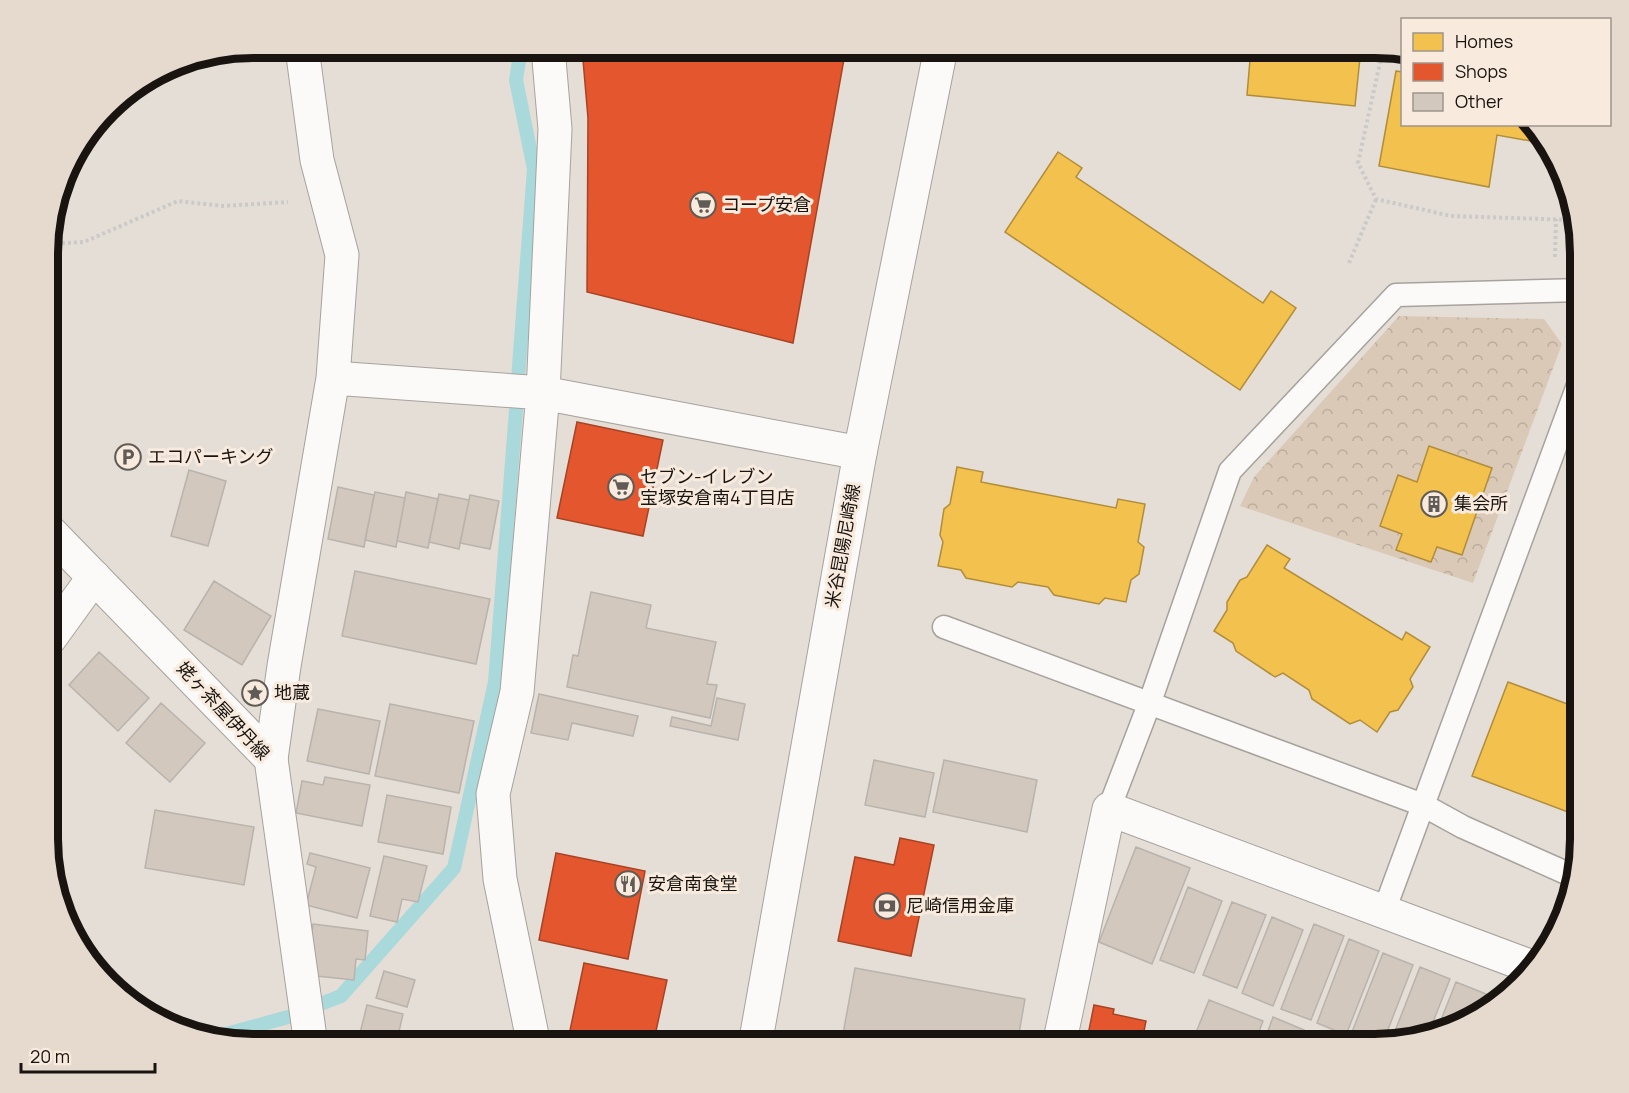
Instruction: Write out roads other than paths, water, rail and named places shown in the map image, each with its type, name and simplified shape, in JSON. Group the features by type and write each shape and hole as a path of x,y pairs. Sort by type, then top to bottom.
{"street":[{"name":"米谷昆陽尼崎線","path":"757,1034 860,453 939,58"},
{"path":"271,759 284,666 333,378 342,255 317,160 303,59"},
{"path":"532,1034 500,879 493,794 517,692 543,393 555,129 549,59"},
{"path":"333,378 543,393 860,453"},
{"name":"姥ヶ茶屋伊丹線","path":"58,540 271,759 308,1034"},
{"path":"58,627 94,577"},
{"path":"1061,1034 1109,808 1524,964"}],"lane":[{"path":"1109,808 1150,702 1230,471 1396,295 1570,290"},
{"path":"1384,911 1570,406"},
{"path":"944,627 1423,805 1473,831 1567,873"}],"waterway":[{"path":"518,379 534,169 516,80 519,59"},
{"path":"323,1003 341,996 454,868 495,682 516,410"},
{"path":"230,1033 288,1017"}],"place":[{"name":"コープ安倉","path":"703,205"},
{"name":"エコパーキング","path":"128,457"},
{"name":"セブン-イレブン 宝塚安倉南4丁目店","path":"621,487"},
{"name":"集会所","path":"1434,504"},
{"name":"地蔵","path":"255,693"},
{"name":"安倉南食堂","path":"628,884"},
{"name":"尼崎信用金庫","path":"887,906"}]}
